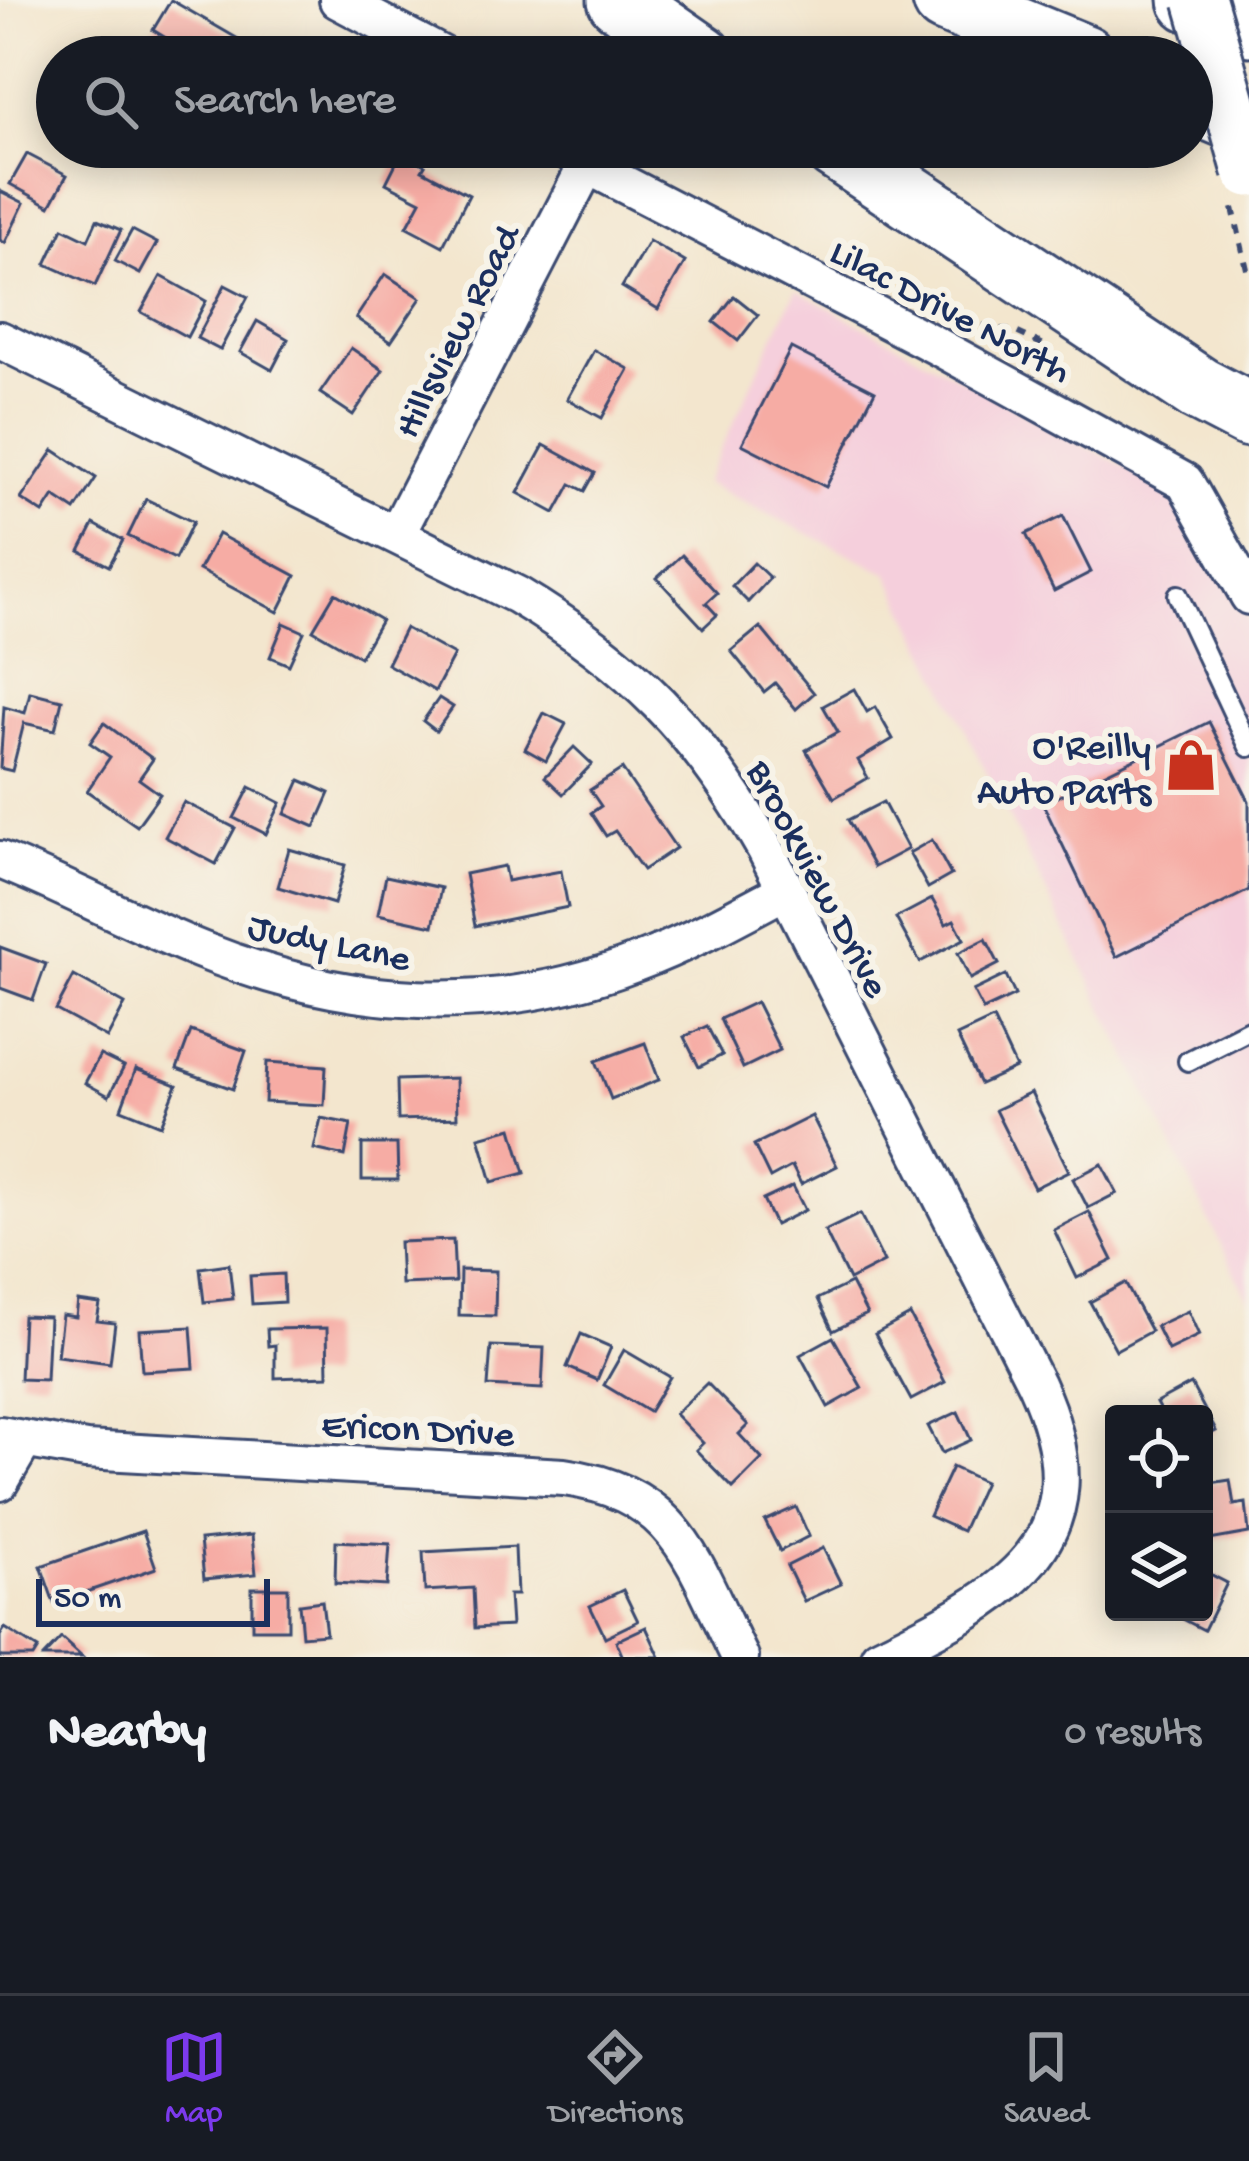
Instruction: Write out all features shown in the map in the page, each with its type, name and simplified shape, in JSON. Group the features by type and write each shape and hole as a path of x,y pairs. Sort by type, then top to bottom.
{"highway":[{"path":"620,0 672,36"},
{"path":"944,0 1032,36"},
{"path":"1191,0 1249,24"},
{"path":"1213,109 1249,124"},
{"path":"867,168 1199,389 1249,415"}],"main road":[{"path":"1200,0 1210,36"},
{"path":"1213,45 1249,171"}],"street":[{"path":"338,0 406,36"},
{"name":"Hillsview Road","path":"397,533 569,168"},
{"name":"Lilac Drive North","path":"598,168 1186,482 1249,596"},
{"name":"Brookview Drive","path":"0,340 517,595 627,670 661,702 718,771 786,890 1036,1384 1054,1430 1058,1483 1045,1535 1017,1576 979,1606 879,1657"},
{"name":"Judy Lane","path":"0,860 198,949 280,979 350,994 418,1001 506,996 576,982 638,962 786,890"},
{"path":"0,1482 12,1438"},
{"name":"Ericon Drive","path":"12,1438 86,1450 602,1482 638,1499 669,1524 740,1657"}],"lane":[{"path":"1178,595 1249,747"},
{"path":"1188,1061 1249,1030"}],"path":[{"path":"958,321 1016,332 1055,351"}],"shaded area":[{"path":"796,290 1181,500 1201,520 1249,620 1249,1301 888,573 705,483"}],"building":[{"path":"171,0 233,36 163,36 153,30"},
{"path":"27,154 36,159 36,168 54,168 67,175 50,206 10,184"},
{"path":"394,168 423,168 469,195 443,246 407,227 421,201 386,183"},
{"path":"0,191 24,203 5,243 0,240"},
{"path":"97,220 121,230 95,286 46,264 63,228 88,240"},
{"path":"132,230 157,243 140,274 115,261"},
{"path":"649,241 685,262 658,309 622,287"},
{"path":"385,274 421,298 391,342 356,318"},
{"path":"161,276 206,301 187,337 141,312"},
{"path":"225,285 248,297 220,350 197,338"},
{"path":"734,296 758,315 738,341 714,322"},
{"path":"257,321 288,339 272,370 240,352"},
{"path":"351,348 383,370 353,415 320,393"},
{"path":"791,348 875,391 826,487 742,444"},
{"path":"594,350 629,369 602,418 567,399"},
{"path":"544,445 595,473 585,491 571,484 555,513 518,493"},
{"path":"54,450 96,478 75,510 54,496 43,513 21,499"},
{"path":"146,499 193,522 175,559 128,536"},
{"path":"1063,516 1091,572 1054,591 1026,534"},
{"path":"94,524 123,540 109,566 80,551"},
{"path":"218,534 296,576 278,612 199,570"},
{"path":"682,555 717,593 706,603 717,615 703,628 657,578"},
{"path":"754,563 770,578 748,602 732,586"},
{"path":"335,593 381,620 360,657 313,630"},
{"path":"284,623 304,632 289,665 270,657"},
{"path":"760,627 814,693 796,709 775,683 764,692 731,651"},
{"path":"405,628 454,655 435,691 387,664"},
{"path":"854,689 867,712 875,707 893,739 858,760 868,778 834,798 806,750 838,732 823,706"},
{"path":"30,692 62,700 55,730 24,723 12,771 0,768 4,707 25,713"},
{"path":"439,698 453,707 436,731 423,721"},
{"path":"544,713 566,724 546,761 525,749"},
{"path":"1209,722 1249,801 1249,890 1116,957 1043,804"},
{"path":"104,723 153,759 139,779 160,794 137,826 87,791 110,757 90,743"},
{"path":"574,747 592,764 563,794 545,777"},
{"path":"622,769 676,848 643,870 615,831 606,836 591,813 601,806 590,790"},
{"path":"300,780 330,793 315,827 285,814"},
{"path":"250,787 281,803 266,834 234,818"},
{"path":"184,802 235,828 216,864 165,837"},
{"path":"883,802 908,849 874,867 848,820"},
{"path":"932,840 951,875 928,888 909,853"},
{"path":"289,849 345,865 334,904 278,887"},
{"path":"504,866 507,881 561,871 568,907 475,926 465,874"},
{"path":"386,876 441,888 433,926 378,914"},
{"path":"932,899 946,924 954,920 964,939 920,962 896,918"},
{"path":"986,939 999,964 970,979 958,953"},
{"path":"0,947 46,964 33,1000 0,988"},
{"path":"1006,975 1015,995 983,1010 973,991"},
{"path":"74,976 125,1004 107,1038 56,1010"},
{"path":"756,1002 780,1050 743,1068 720,1019"},
{"path":"993,1019 1016,1068 980,1084 957,1036"},
{"path":"707,1026 722,1055 699,1067 684,1037"},
{"path":"191,1031 246,1051 233,1089 177,1069"},
{"path":"645,1043 659,1080 611,1099 596,1061"},
{"path":"100,1055 124,1067 109,1096 85,1083"},
{"path":"267,1062 326,1066 324,1105 265,1102"},
{"path":"136,1069 177,1085 161,1125 121,1109"},
{"path":"456,1078 457,1118 398,1120 397,1080"},
{"path":"1031,1093 1069,1171 1034,1188 995,1110"},
{"path":"812,1116 837,1166 801,1184 792,1166 770,1178 754,1145"},
{"path":"321,1118 351,1124 345,1156 314,1149"},
{"path":"512,1128 525,1173 492,1182 479,1137"},
{"path":"362,1144 397,1144 398,1180 362,1180"},
{"path":"1102,1164 1117,1193 1088,1208 1073,1179"},
{"path":"793,1186 805,1210 775,1225 763,1200"},
{"path":"1089,1212 1113,1260 1077,1278 1054,1230"},
{"path":"860,1214 884,1262 849,1280 825,1231"},
{"path":"453,1240 455,1282 401,1284 399,1242"},
{"path":"229,1264 233,1299 204,1302 200,1268"},
{"path":"460,1270 496,1271 495,1316 459,1315"},
{"path":"283,1274 284,1302 252,1304 250,1276"},
{"path":"851,1283 867,1314 833,1331 818,1299"},
{"path":"1125,1283 1151,1331 1116,1350 1090,1302"},
{"path":"78,1301 100,1304 97,1321 115,1323 110,1363 57,1356 62,1315 76,1317"},
{"path":"1188,1311 1199,1335 1168,1350 1156,1326"},
{"path":"910,1315 945,1382 911,1400 875,1334"},
{"path":"23,1316 49,1317 46,1380 20,1379"},
{"path":"191,1327 194,1368 142,1371 139,1330"},
{"path":"327,1328 328,1376 275,1378 275,1345 268,1346 267,1329"},
{"path":"581,1334 611,1347 597,1380 567,1367"},
{"path":"833,1337 862,1388 828,1407 800,1355"},
{"path":"491,1346 544,1348 542,1389 488,1386"},
{"path":"624,1350 670,1377 649,1412 604,1385"},
{"path":"707,1383 748,1425 739,1434 762,1459 733,1488 696,1450 703,1443 675,1414"},
{"path":"1191,1384 1202,1405 1157,1405"},
{"path":"958,1412 971,1440 942,1453 928,1426"},
{"path":"952,1467 984,1482 962,1531 929,1516"},
{"path":"1230,1480 1234,1505 1246,1503 1249,1533 1213,1539 1213,1483"},
{"path":"796,1507 809,1536 780,1551 765,1521"},
{"path":"143,1531 156,1568 54,1603 41,1566"},
{"path":"252,1535 256,1574 204,1579 200,1540"},
{"path":"336,1541 390,1544 387,1586 335,1583"},
{"path":"515,1547 517,1595 509,1595 511,1626 475,1628 473,1588 425,1591 423,1552"},
{"path":"823,1548 841,1584 804,1601 787,1566"},
{"path":"1213,1576 1227,1583 1213,1612"},
{"path":"252,1588 288,1588 288,1629 252,1629"},
{"path":"623,1590 638,1621 605,1637 590,1606"},
{"path":"322,1601 326,1634 302,1636 299,1604"},
{"path":"1186,1621 1208,1621 1204,1630"},
{"path":"646,1627 660,1657 623,1657 616,1641"},
{"path":"5,1628 38,1649 33,1657 0,1657"},
{"path":"61,1638 82,1657 43,1657"}],"place":[{"name":"O'Reilly Auto Parts","path":"1191,765"}]}
